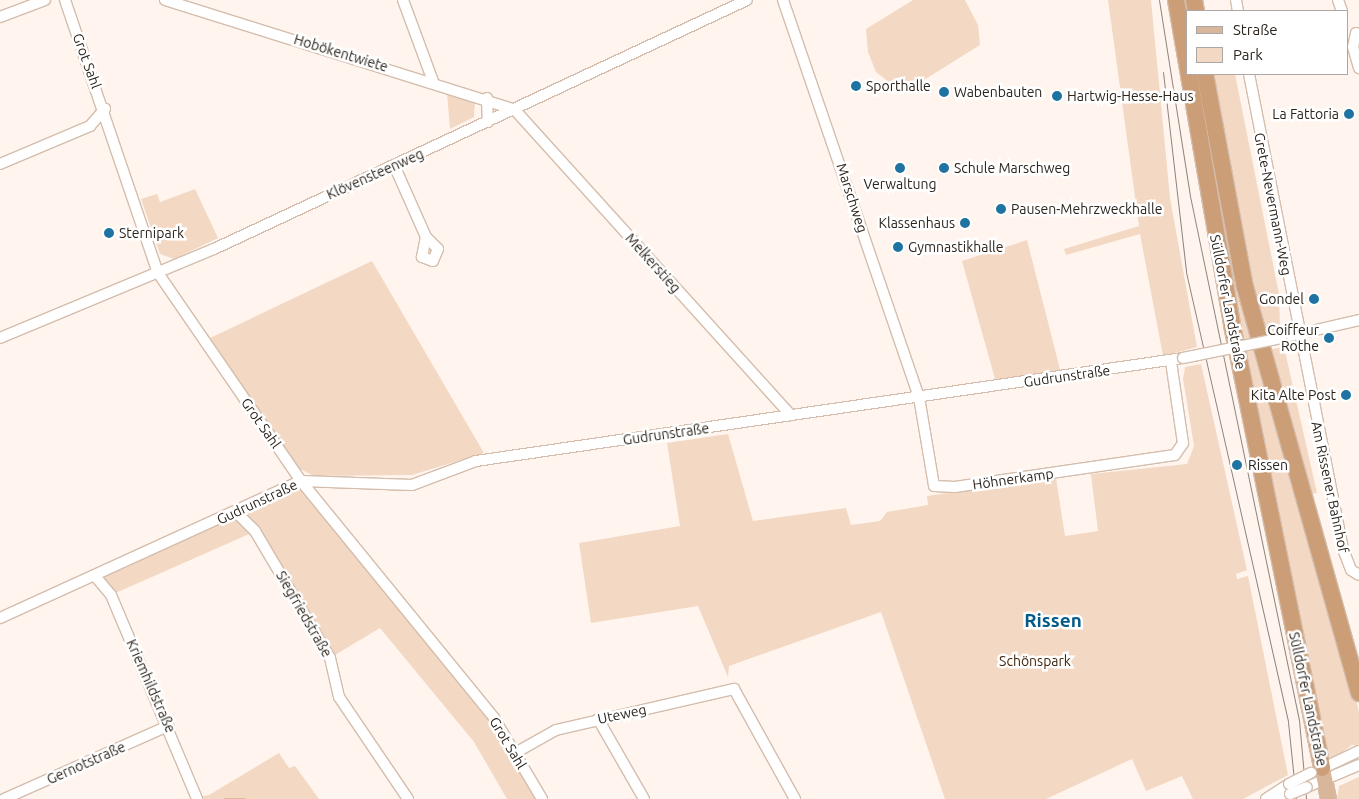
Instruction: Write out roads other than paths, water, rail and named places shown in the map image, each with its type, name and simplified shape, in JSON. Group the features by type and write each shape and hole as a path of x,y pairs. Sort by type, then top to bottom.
{"highway":[{"name":"Sülldorfer Landstraße","path":"1176,0 1186,58"},
{"name":"Sülldorfer Landstraße","path":"1189,75 1232,325 1318,776"},
{"name":"Sülldorfer Landstraße","path":"1205,75 1245,287 1359,693"}],"main road":[{"path":"1318,776 1328,799"}],"street":[{"path":"0,18 45,0"},
{"name":"Grot Sahl","path":"66,0 105,109 158,273 301,481 494,718 542,799"},
{"name":"Hobökentwiete","path":"165,0 433,81 487,98 516,110"},
{"path":"403,0 433,81"},
{"name":"Klövensteenweg","path":"0,338 158,273 516,110 747,0"},
{"name":"Marschweg","path":"784,0 919,397"},
{"path":"1358,34 1353,47 1359,68"},
{"name":"Grete-Nevermann-Weg","path":"1249,75 1298,335"},
{"path":"487,98 488,122"},
{"path":"0,164 90,126 105,109"},
{"name":"Melkerstieg","path":"516,110 791,415"},
{"path":"90,126 111,131"},
{"path":"394,165 426,237"},
{"name":"Gudrunstraße","path":"0,618 301,481 412,485 476,461 1171,362 1359,320"},
{"name":"Am Rissener Bahnhof","path":"1298,335 1343,549 1351,570 1359,575"},
{"name":"Höhnerkamp","path":"919,397 932,481 940,489 1171,456 1181,450 1171,362"},
{"name":"Siegfriedstraße","path":"236,512 256,531 330,658 339,697 408,799"},
{"name":"Kriemhildstraße","path":"95,576 111,595 168,726 197,799"},
{"name":"Uteweg","path":"515,753 556,730 598,718 734,689 795,799"},
{"path":"598,718 644,799"},
{"name":"Gernotstraße","path":"4,799 168,726"},
{"path":"1266,799 1318,776 1359,751"},
{"path":"1318,776 1359,765"},
{"path":"1277,799 1290,789"}],"waterway":[{"path":"225,799 245,799"}],"tram line":[{"path":"1159,0 1190,196 1299,720 1306,799"},
{"path":"1163,72 1186,272 1288,722 1296,799"}],"place":[{"name":"Sporthalle","path":"856,86"},
{"name":"Wabenbauten","path":"944,92"},
{"name":"Hartwig-Hesse-Haus","path":"1057,96"},
{"name":"La Fattoria","path":"1349,114"},
{"name":"Verwaltung","path":"900,168"},
{"name":"Schule Marschweg","path":"944,168"},
{"name":"Pausen-Mehrzweckhalle","path":"1001,209"},
{"name":"Klassenhaus","path":"965,223"},
{"name":"Sternipark","path":"109,233"},
{"name":"Gymnastikhalle","path":"898,247"},
{"name":"Gondel","path":"1314,299"},
{"name":"Coiffeur Rothe","path":"1329,338"},
{"name":"Kita Alte Post","path":"1346,395"},
{"name":"Rissen","path":"1237,465"}],"district":[{"name":"Rissen","path":"1053,621"}],"park label":[{"name":"Schönspark","path":"1035,661"}]}
